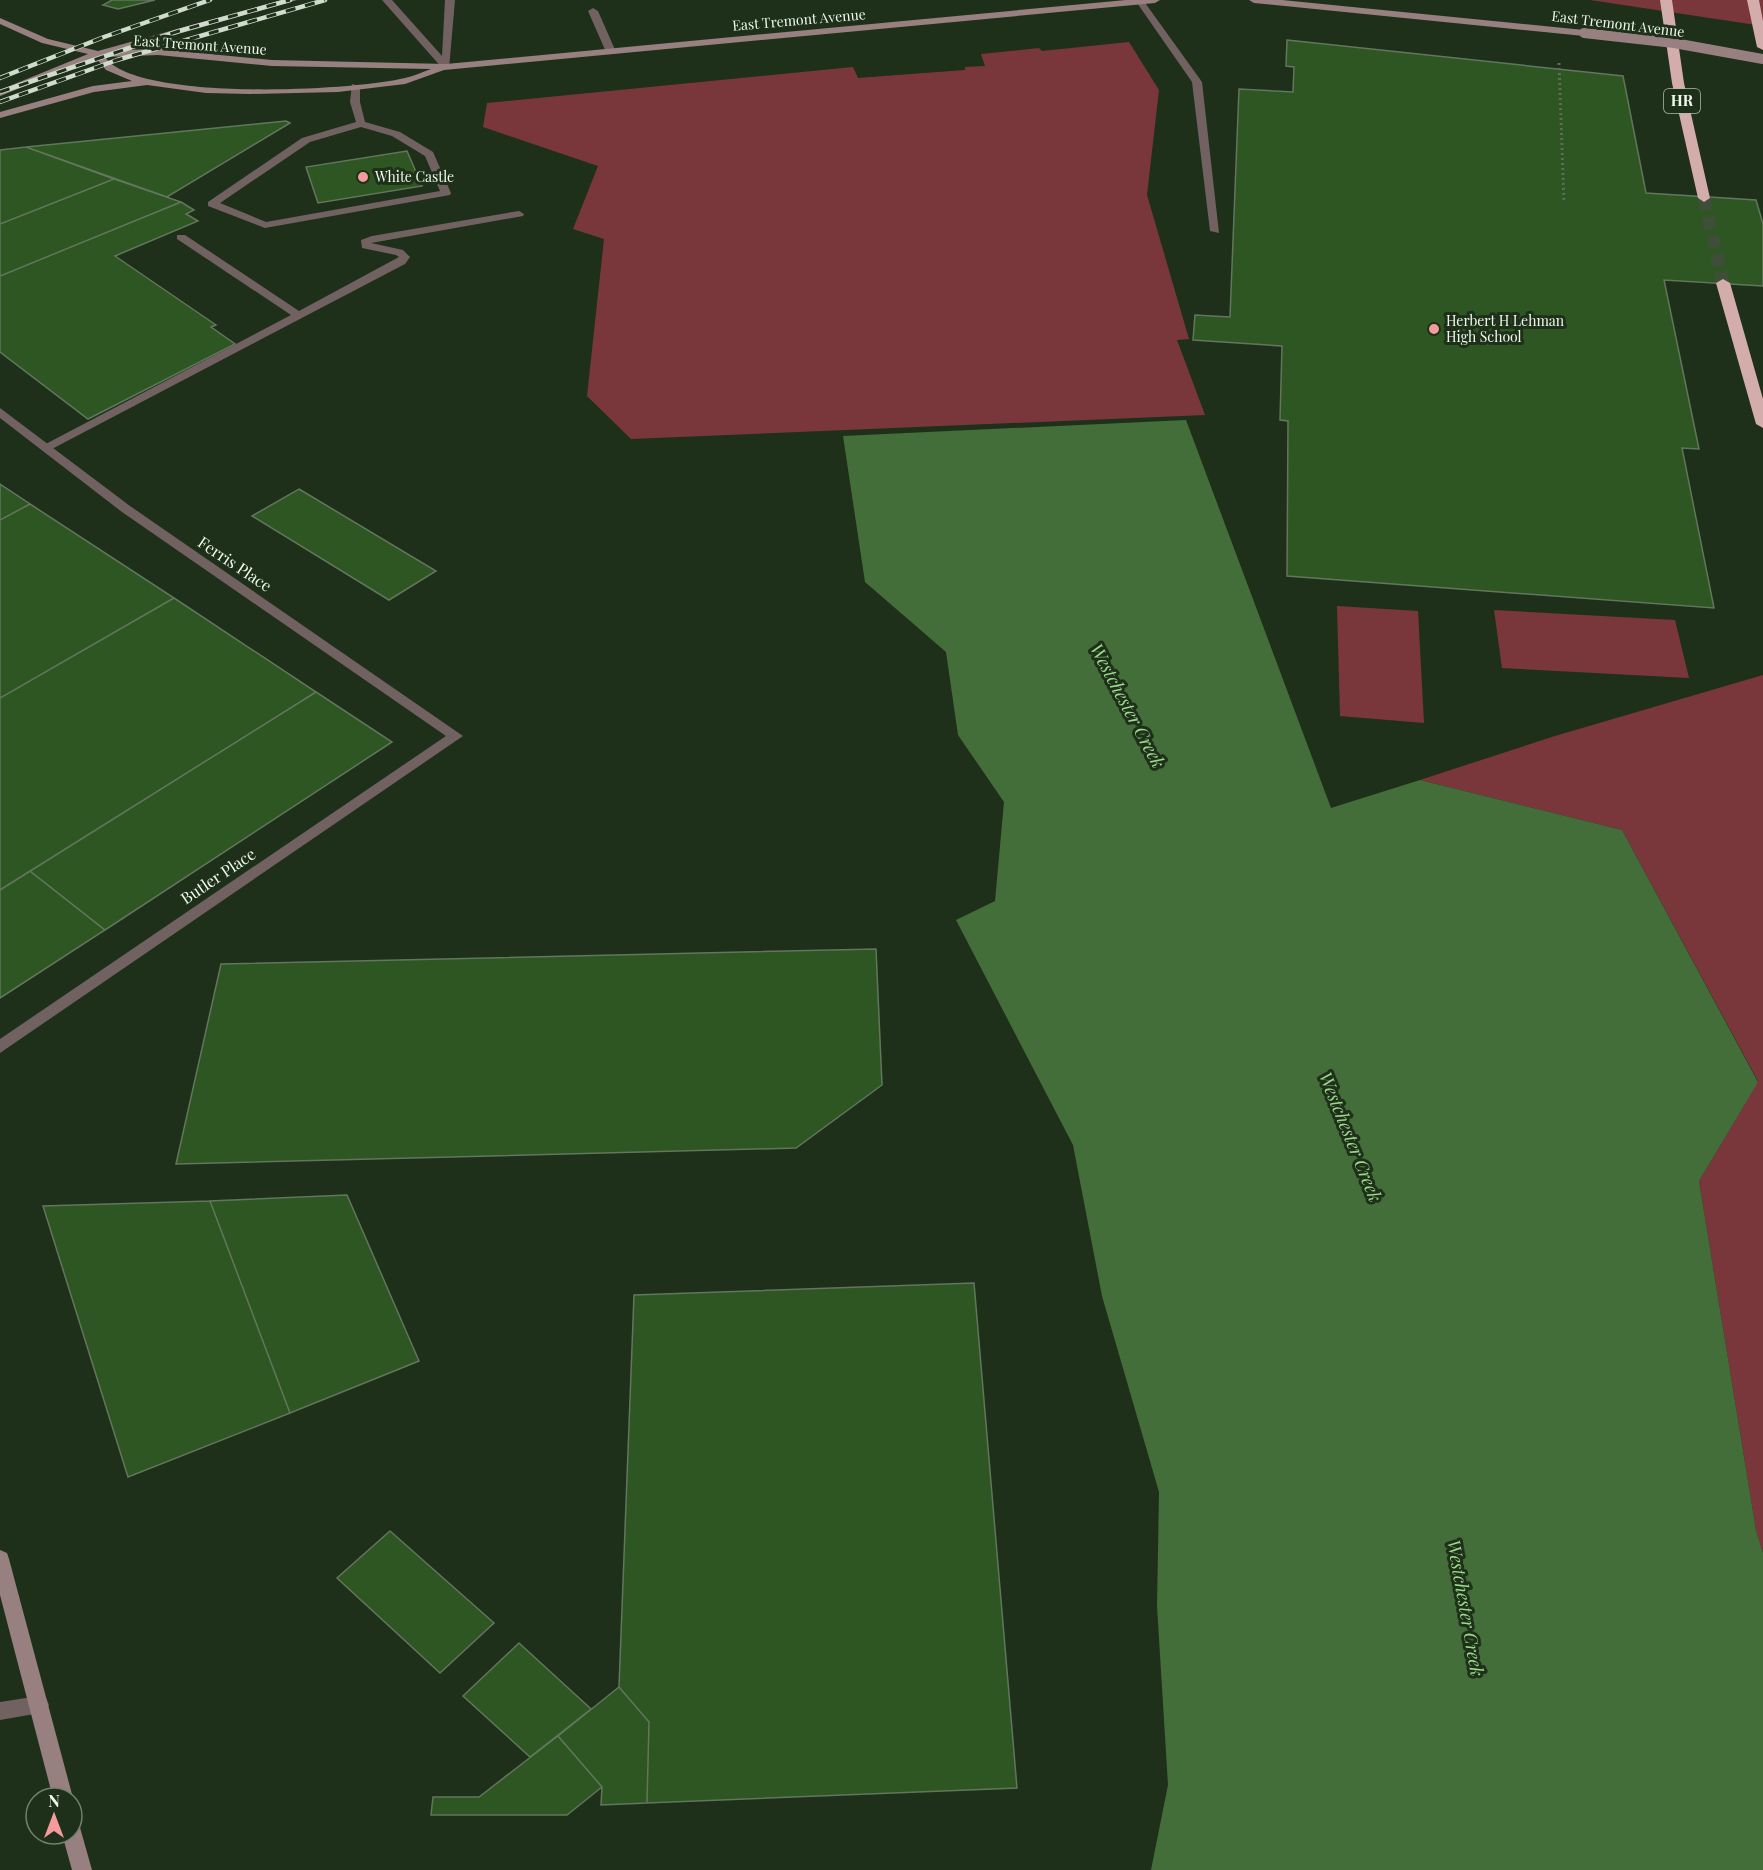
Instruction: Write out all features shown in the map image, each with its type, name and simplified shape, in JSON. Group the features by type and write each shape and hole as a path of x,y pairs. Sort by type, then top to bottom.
{"highway":[{"name":"HR","path":"1665,0 1678,83 1704,198"},
{"path":"1753,0 1763,47"},
{"path":"1723,283 1763,424"}],"main road":[{"path":"0,93 98,54 292,0"},
{"name":"East Tremont Avenue","path":"98,54 158,52 272,63 397,64 446,67 1155,0"},
{"name":"East Tremont Avenue","path":"1254,0 1674,43 1763,59"},
{"path":"0,21 45,41 98,54"},
{"name":"East Tremont Avenue","path":"98,54 110,68 147,82 222,91 287,92 355,87 401,82 446,67"},
{"path":"0,115 93,89 147,82"},
{"path":"0,1559 60,1786"},
{"path":"76,1846 82,1870"}],"street":[{"path":"387,0 446,67"},
{"path":"446,67 450,0"},
{"path":"1139,1 1197,82 1215,231"},
{"path":"593,11 611,52"},
{"path":"355,87 355,102 361,124"},
{"path":"361,124 396,134 429,154 446,193 265,225 212,204 306,140 361,124"},
{"path":"46,447 401,262 405,257 399,252 366,246 365,242 519,214"},
{"path":"181,237 298,315"},
{"name":"Ferris Place","path":"0,412 136,516 456,736"},
{"name":"Butler Place","path":"0,1047 456,736"},
{"path":"0,1711 39,1705"}],"path":[{"path":"1559,59 1564,203"}],"shaded area":[{"path":"1590,0 1763,0 1763,26"},
{"path":"1129,42 1159,90 1147,195 1189,339 1177,340 1205,415 631,439 587,396 604,239 573,229 598,166 483,127 487,103 853,67 858,78 965,70 965,67 985,66 981,54 1039,48 1042,51"},
{"path":"1337,606 1418,611 1424,723 1340,716"},
{"path":"1494,610 1675,620 1689,678 1502,668"},
{"path":"1763,675 1763,1553 1756,1530 1699,1181 1758,1081 1622,830 1420,780 1555,736"}],"water":[{"name":"Westchester Creek","path":"1186,420 1331,808 1420,780 1622,830 1758,1082 1699,1181 1756,1530 1763,1553 1763,1870 1151,1870 1168,1785 1157,1606 1159,1492 1102,1296 1073,1145 956,920 995,901 1004,802 958,735 946,652 865,582 843,436"}],"building":[{"path":"112,0 155,0 118,9 103,5"},
{"name":"Herbert H Lehman High School","path":"1287,40 1623,76 1646,193 1756,200 1763,224 1763,286 1664,280 1699,449 1682,448 1714,608 1287,576 1288,421 1280,420 1282,346 1193,340 1195,315 1230,317 1239,89 1293,92 1294,67 1286,66"},
{"path":"286,121 290,123 167,197 26,147"},
{"path":"26,147 114,179 0,224 0,150"},
{"name":"White Castle","path":"407,151 422,186 318,203 306,167"},
{"path":"114,179 181,202 0,276 0,224"},
{"path":"181,202 194,210 186,214 198,221 115,256 216,325 211,327 235,344 88,419 0,352 0,276"},
{"path":"0,484 30,504 0,520"},
{"path":"299,489 436,571 389,600 252,516"},
{"path":"30,504 174,598 0,698 0,520"},
{"path":"174,598 316,692 0,890 0,698"},
{"path":"316,692 392,742 105,930 30,871"},
{"path":"30,871 105,930 0,998 0,890"},
{"path":"876,949 882,1085 796,1148 176,1164 221,964"},
{"path":"347,1195 419,1361 290,1413 210,1201"},
{"path":"210,1201 290,1413 128,1477 43,1206"},
{"path":"974,1283 1017,1788 647,1803 649,1722 619,1687 634,1295"},
{"path":"390,1531 494,1623 440,1673 337,1578"},
{"path":"519,1643 591,1709 530,1757 463,1696"},
{"path":"619,1687 649,1722 647,1803 601,1805 602,1787 558,1736"},
{"path":"558,1736 602,1787 567,1815 431,1815 433,1797 479,1797"}],"tunnel":[{"path":"1704,198 1723,283"}],"railway":[{"path":"0,78 104,37 210,0"},
{"path":"0,92 179,31 290,0"},
{"path":"0,102 117,60 325,0"}],"place":[{"name":"White Castle","path":"363,177"},
{"name":"Herbert H Lehman High School","path":"1434,329"}]}
